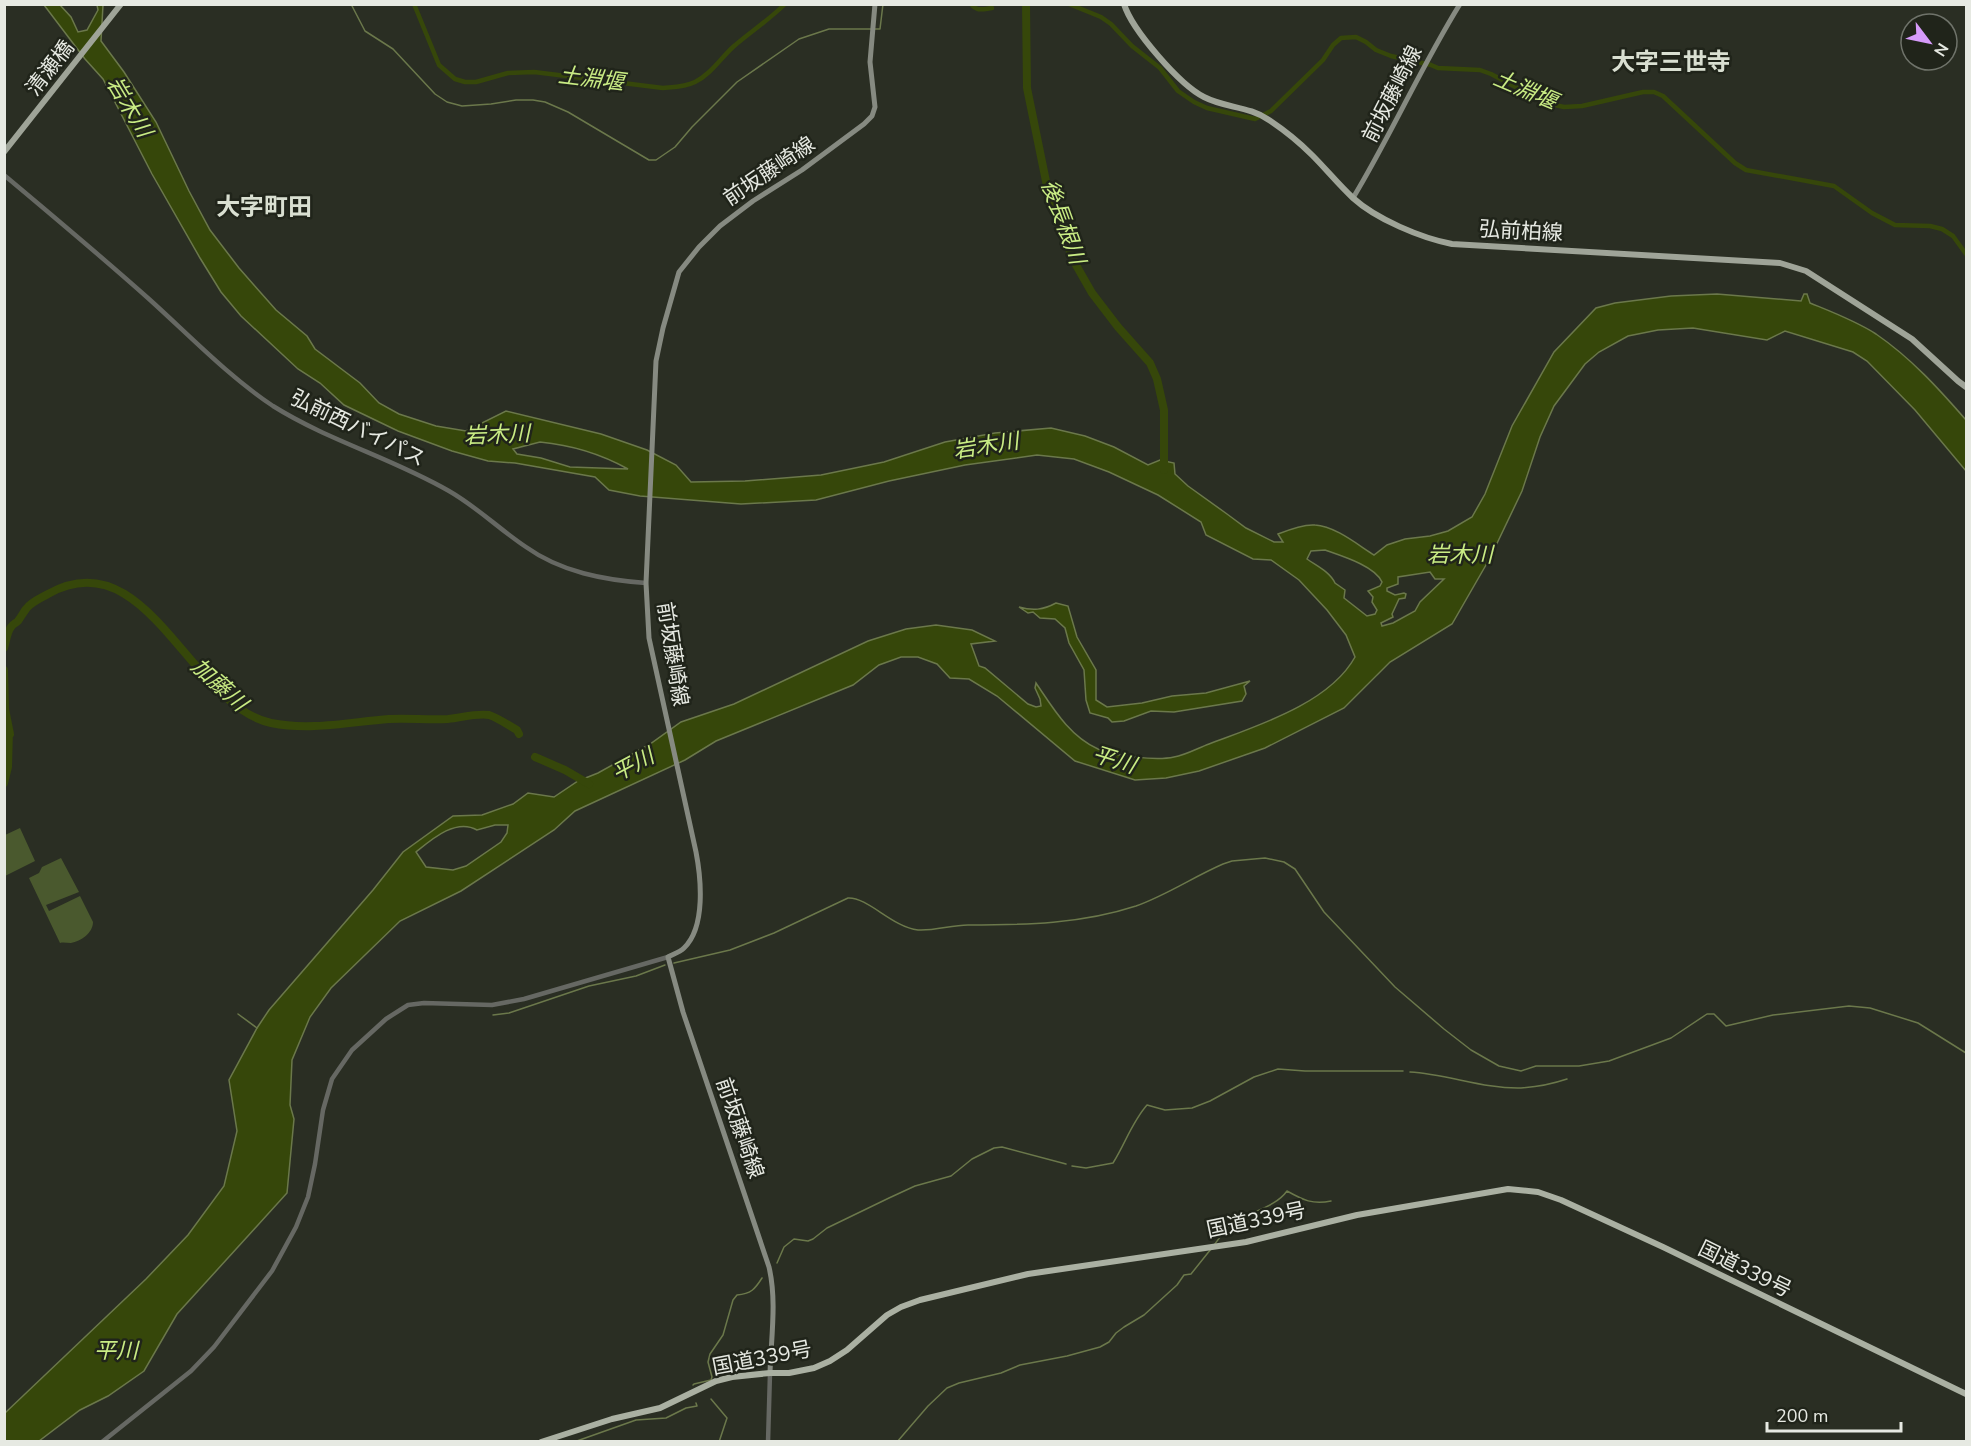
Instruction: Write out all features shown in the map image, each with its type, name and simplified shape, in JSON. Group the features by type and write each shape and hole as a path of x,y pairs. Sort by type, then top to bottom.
{"highway":[{"name":"国道339号","path":"541,1442 612,1419 660,1408 716,1381 732,1377 802,1371 830,1361 848,1350 887,1315 901,1307 982,1284 1072,1266 1246,1242 1358,1215 1486,1192 1516,1189 1538,1192 1572,1205 1966,1394"}],"main road":[{"name":"清瀬橋","path":"4,152 121,4"},
{"name":"前坂藤崎線","path":"770,1373 772,1281 768,1261 683,1012 668,957 678,952 690,940 696,924 700,887 698,863 649,638 646,583 656,361 677,279 684,265 720,226 753,201 802,170 872,116 875,102 870,62 875,4"},
{"name":"弘前柏線","path":"1124,4 1139,33 1190,87 1205,98 1256,111 1311,154 1353,198 1370,210 1412,231 1452,244 1780,263 1794,266 1814,276 1912,339 1966,387"},
{"name":"前坂藤崎線","path":"1353,198 1377,159 1428,57 1460,4"}],"street":[{"name":"弘前西バイパス","path":"4,175 107,261 243,383 272,405 309,428 437,484 466,501 527,548 546,559 596,577 646,583"},
{"path":"102,1442 191,1371 272,1271 296,1227 308,1197 323,1110 332,1079 352,1050 386,1019 408,1005 424,1003 492,1005 524,999 668,957"},
{"path":"768,1442 770,1373"}],"shaded area":[{"path":"20,828 35,861 5,876 5,835"},
{"path":"61,858 79,892 46,905 49,911 80,896 93,922 86,936 71,943 60,943 29,878 39,873 42,867"}],"water":[{"path":"44,5 60,5 71,17 78,32 87,30 98,10 97,5 103,5 101,41 156,122 210,230 239,268 276,310 307,336 315,349 360,383 379,403 399,414 436,426 466,431 506,411 601,434 647,450 676,465 691,482 745,481 821,475 884,462 945,442 995,433 1051,428 1085,436 1114,447 1148,465 1160,460 1174,463 1175,474 1188,486 1246,528 1274,542 1283,542 1278,534 1291,529 1311,525 1323,526 1354,541 1374,555 1387,545 1405,539 1448,531 1472,517 1485,494 1512,426 1554,352 1596,308 1615,303 1671,296 1717,294 1801,301 1804,294 1807,294 1810,303 1852,321 1889,343 1935,385 1966,420 1966,471 1915,410 1867,361 1853,352 1785,331 1767,340 1693,328 1658,330 1628,336 1599,352 1585,364 1554,406 1540,437 1522,491 1490,558 1452,624 1390,662 1344,708 1265,748 1199,771 1166,778 1135,780 1075,761 997,696 969,679 950,678 937,664 918,657 901,657 879,665 853,685 716,741 685,760 575,811 554,830 461,891 400,921 331,988 310,1017 292,1060 290,1105 294,1119 287,1193 177,1314 144,1371 108,1396 80,1410 39,1441 5,1442 5,1413 146,1279 188,1235 224,1186 237,1131 229,1080 269,1010 403,852 453,816 482,815 513,804 528,793 554,797 578,781 598,773 650,744 681,722 734,704 868,641 906,629 936,625 972,630 995,641 971,644 979,666 985,668 1028,704 1041,706 1035,688 1036,683 1062,720 1078,737 1105,752 1147,758 1183,755 1290,711 1328,688 1355,657 1346,635 1327,610 1299,580 1271,560 1253,559 1206,535 1201,522 1158,495 1109,472 1074,459 1037,455 965,465 889,481 816,500 741,504 640,496 609,490 595,477 515,463 488,461 452,451 398,431 344,405 320,383 298,369 241,316 221,292 200,258 152,174 103,79","holes":["540,442 563,445 586,451 628,469 570,467 541,458 517,454 513,449","1325,550 1357,562 1373,571 1382,582 1380,586 1368,591 1373,597 1372,602 1377,610 1375,614 1367,616 1344,598 1345,590 1335,583 1327,572 1307,559 1311,551","1430,572 1435,579 1444,579 1420,602 1415,611 1393,623 1382,626 1381,623 1393,617 1392,614 1399,599 1405,598 1404,593 1395,595 1387,591 1387,588 1398,584 1398,577","495,825 508,825 507,833 501,842 466,866 453,870 426,867 416,852 437,836 453,828 469,827 477,830"]},
{"path":"1056,603 1068,606 1077,637 1096,670 1096,700 1107,707 1206,693 1250,681 1244,686 1246,694 1242,701 1174,712 1151,711 1124,721 1112,722 1108,718 1090,713 1086,700 1084,670 1069,643 1065,628 1055,619 1040,618 1033,612 1028,613 1019,607 1038,609"}],"waterway":[{"path":"351,4 365,31 393,49 435,94 447,102 462,106 516,100 545,102 568,112 649,160 656,160 675,147 737,82 799,39 829,29 880,29 883,4"},
{"name":"土淵堰","path":"414,4 439,65 455,79 476,82 508,73 534,72 663,88 687,85 701,79 733,47 785,4"},
{"name":"土淵堰","path":"971,4 978,9 992,8"},
{"name":"後長根川","path":"1026,4 1027,88 1049,196 1076,265 1092,293 1150,363 1157,379 1164,410 1164,470"},
{"name":"土淵堰","path":"1069,4 1101,17 1111,24 1132,46 1160,68 1178,91 1194,102 1207,108 1255,119 1271,111 1323,60 1341,38 1356,37 1376,50 1391,56 1438,68 1480,70 1546,103 1564,107 1582,106 1643,92 1654,92 1663,96 1735,163 1746,170 1834,186 1872,213 1895,225 1930,226 1942,229 1953,236 1966,254"},
{"name":"加藤川","path":"4,648 10,629 36,600 83,583 113,588 141,606 216,688 242,710 271,723 315,726 389,719 448,719 489,715 517,730 519,734"},
{"name":"加藤川","path":"4,670 5,709 10,734 9,730 8,767 4,783"},
{"name":"加藤川","path":"535,757 589,784"},
{"path":"674,963 730,950 774,933 848,898 864,902 899,924 918,930 962,925 1011,925 1074,920 1136,906 1232,861 1265,858 1284,862 1295,869 1324,912 1395,987 1471,1050 1499,1066 1521,1071 1536,1066 1579,1066 1609,1061 1671,1038 1707,1014 1714,1014 1726,1026 1773,1015 1849,1006 1870,1008 1918,1023 1966,1053"},
{"path":"493,1015 509,1013 589,986 636,976 665,965"},
{"path":"238,1014 257,1028"},
{"path":"1072,1166 1086,1168 1113,1163 1147,1105 1165,1110 1192,1108 1254,1077 1278,1069 1403,1071"},
{"path":"1410,1072 1507,1088 1533,1087 1567,1079"},
{"path":"777,1263 784,1247 794,1239 808,1241 813,1239 827,1228 915,1186 951,1176 972,1159 994,1148 1002,1147 1066,1164"},
{"path":"1214,1245 1229,1226 1275,1202 1287,1191 1308,1201 1331,1201"},
{"path":"897,1442 947,1388 1001,1373 1020,1365 1100,1347 1109,1342 1116,1333 1144,1315 1177,1285 1184,1275 1191,1274 1211,1249"},
{"path":"693,1385 711,1380 708,1362 710,1354 723,1335 733,1300 737,1295 752,1290 762,1278"},
{"path":"711,1399 727,1418 719,1442"},
{"path":"574,1442 636,1420 666,1418 686,1408 697,1406 696,1403"}],"district":[{"name":"大字三世寺","path":"1671,62"},
{"name":"大字町田","path":"264,207"}],"water label":[{"name":"岩木川","path":"129,107"},
{"name":"岩木川","path":"497,435"},
{"name":"岩木川","path":"986,446"},
{"name":"岩木川","path":"1460,555"},
{"name":"平川","path":"1114,760"},
{"name":"平川","path":"633,765"},
{"name":"平川","path":"116,1351"}]}
